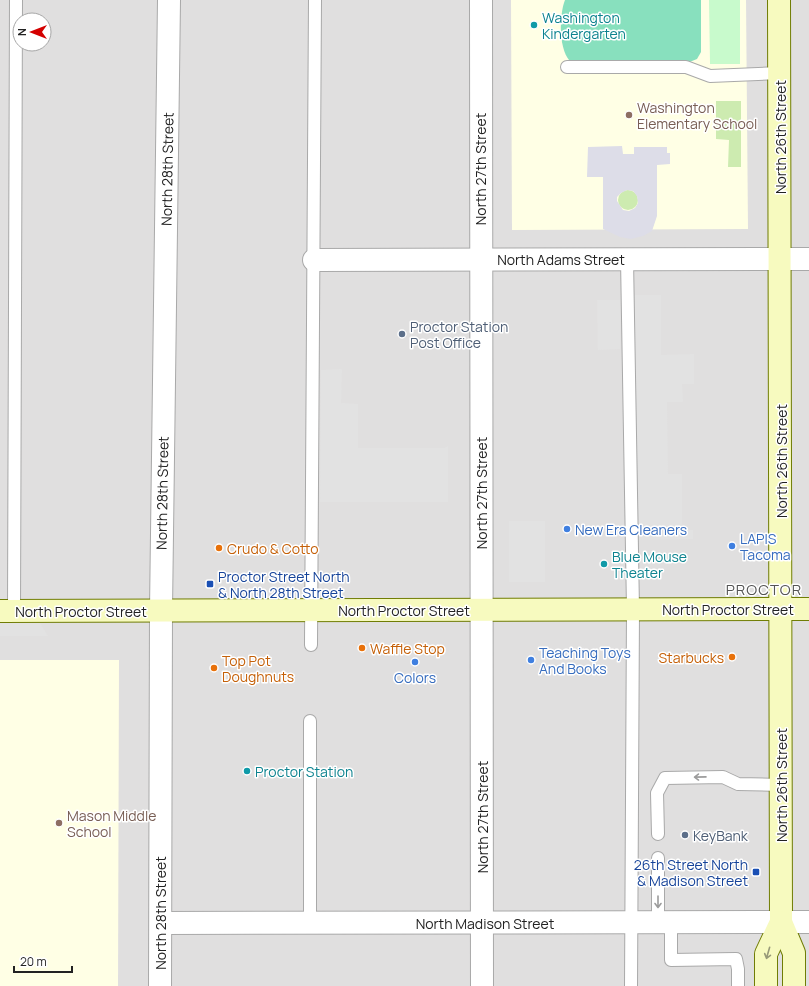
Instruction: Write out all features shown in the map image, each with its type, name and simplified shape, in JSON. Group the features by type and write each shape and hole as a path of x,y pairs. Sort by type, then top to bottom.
{"street":[{"name":"North 28th Street","path":"160,986 161,610 169,0"},
{"name":"North 27th Street","path":"480,0 482,986"},
{"name":"North 26th Street","path":"779,0 781,922 794,953 794,986"},
{"name":"North Adams Street","path":"314,260 809,259"},
{"name":"North Proctor Street","path":"7,611 809,609"},
{"name":"North 26th Street","path":"766,986 766,954 781,922"},
{"name":"North Madison Street","path":"161,923 809,922"}],"lane":[{"path":"7,611 16,0"},
{"path":"311,645 315,0"},
{"path":"567,67 686,67 710,76 780,73"},
{"path":"627,259 633,609 631,986"},
{"path":"310,721 310,923"},
{"path":"658,834 658,793 665,778 722,777 738,784 780,785"},
{"path":"658,858 671,960 736,959 738,969 738,986"}],"shaded area":[{"path":"0,0 809,0 809,986 0,986"},
{"name":"Washington Elementary School","path":"511,0 746,0 748,229 512,230"},
{"path":"622,146 623,154 634,154 634,147 667,147 667,153 670,153 670,164 657,165 657,216 652,231 643,236 631,239 620,237 603,229 603,177 587,177 588,147","holes":["627,190 633,191 637,196 638,203 635,208 629,211 623,210 617,201 617,197"]},
{"path":"633,295 661,295 661,355 694,354 694,384 682,384 683,402 667,402 668,474 682,474 682,530 693,530 693,539 636,540"},
{"path":"597,300 620,300 620,349 598,350"},
{"path":"342,369 341,403 358,404 358,448 444,448 448,446 448,502 320,502 321,370"},
{"path":"509,521 545,521 545,582 509,582"},
{"path":"0,623 40,623 48,636 0,636"},
{"name":"Mason Middle School","path":"0,660 119,660 118,986 0,986"}],"green space":[{"path":"565,0 701,0 701,52 697,59 687,63 572,63 567,58 564,51 561,33"},
{"path":"709,0 740,0 740,64 710,64"},
{"path":"716,101 741,101 741,167 728,167 729,140 716,139"},
{"path":"628,190 635,193 638,200 635,207 628,210 621,207 618,200 621,193"}],"place":[{"name":"Washington Kindergarten","path":"534,25"},
{"name":"Washington Elementary School","path":"629,115"},
{"name":"Proctor Station Post Office","path":"402,334"},
{"name":"New Era Cleaners","path":"567,529"},
{"name":"LAPIS Tacoma","path":"732,546"},
{"name":"Crudo & Cotto","path":"219,548"},
{"name":"Blue Mouse Theater","path":"604,564"},
{"name":"Proctor Street North & North 28th Street","path":"210,584"},
{"name":"Waffle Stop","path":"362,648"},
{"name":"Starbucks","path":"732,657"},
{"name":"Teaching Toys And Books","path":"531,660"},
{"name":"Colors","path":"415,662"},
{"name":"Top Pot Doughnuts","path":"214,668"},
{"name":"Proctor Station","path":"247,771"},
{"name":"Mason Middle School","path":"59,823"},
{"name":"KeyBank","path":"685,835"},
{"name":"26th Street North & Madison Street","path":"756,872"}],"district":[{"name":"PROCTOR","path":"764,589"}]}
